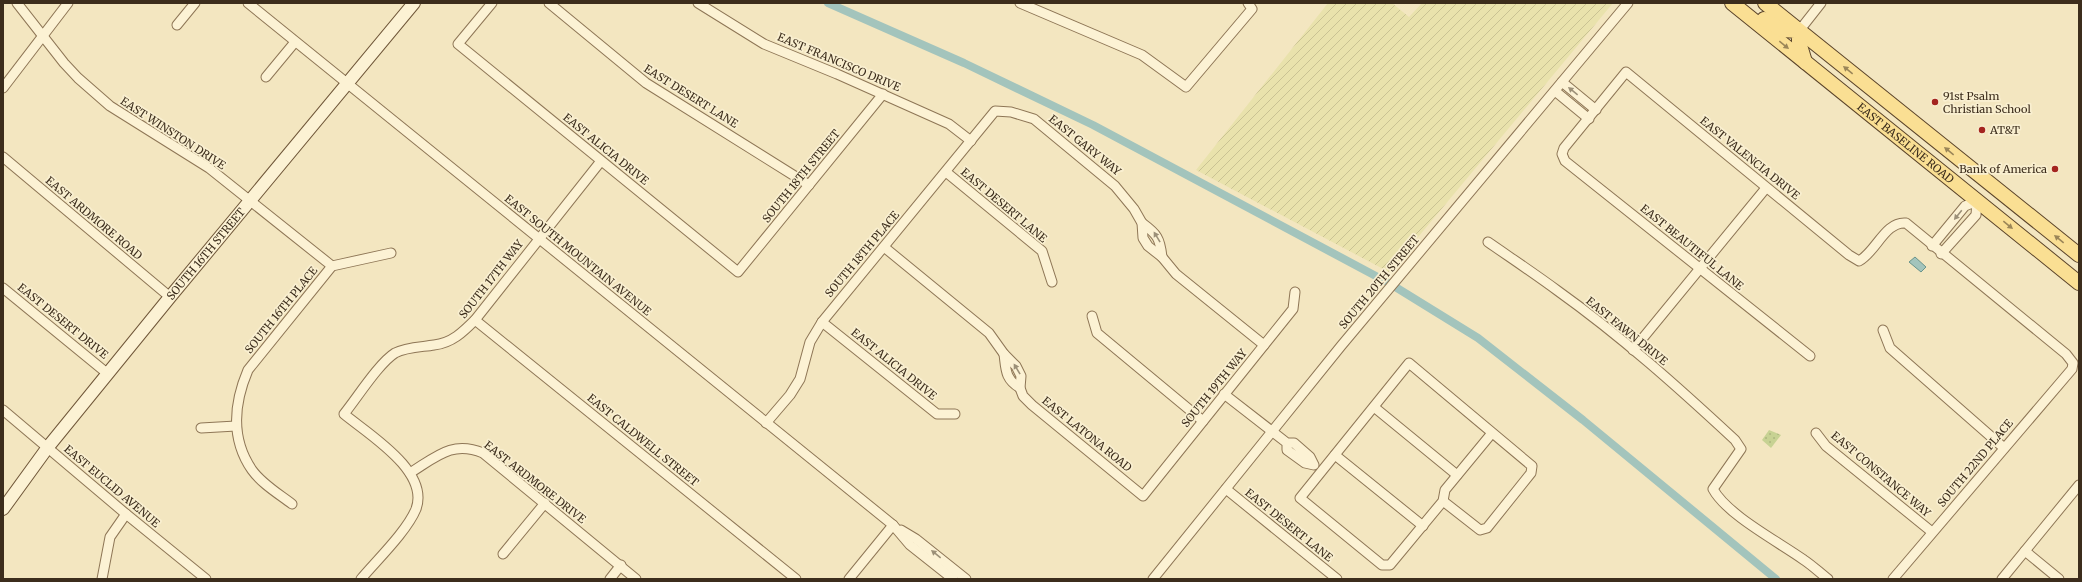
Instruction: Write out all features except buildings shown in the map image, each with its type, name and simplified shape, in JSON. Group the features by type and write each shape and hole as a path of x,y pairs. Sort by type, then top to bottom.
{"main road":[{"name":"SOUTH 16TH STREET","path":"3,509 48,447 249,200 414,3"},
{"name":"EAST BASELINE ROAD","path":"1732,3 2079,283"},
{"path":"1744,3 1778,28 1788,31 1799,31 1799,42 1805,62"},
{"name":"EAST BASELINE ROAD","path":"1765,3 2079,255"},
{"path":"1874,118 1887,101"},
{"path":"1977,201 1991,185"}],"street":[{"name":"EAST WINSTON DRIVE","path":"17,3 78,78 110,106 209,168 332,266"},
{"path":"3,88 68,3"},
{"path":"177,25 194,3"},
{"name":"EAST SOUTH MOUNTAIN AVENUE","path":"248,3 893,525 916,539 966,579"},
{"name":"EAST ALICIA DRIVE","path":"492,3 458,44 738,272"},
{"name":"EAST DESERT LANE","path":"550,3 646,83 809,185"},
{"name":"EAST FRANCISCO DRIVE","path":"698,3 764,44 883,94 949,124 971,141"},
{"path":"1020,3 1142,55 1186,87 1250,6"},
{"name":"SOUTH 20TH STREET","path":"1153,579 1389,288 1628,3"},
{"path":"1799,31 1821,3"},
{"path":"266,77 295,42"},
{"name":"EAST VALENCIA DRIVE","path":"1596,110 1626,72 1766,188 1859,261 1867,257 1892,226 1898,223 1906,223 1932,246"},
{"path":"1555,91 1589,119 1596,110 1562,82"},
{"name":"SOUTH 18TH STREET","path":"738,272 883,94"},
{"name":"SOUTH 18TH PLACE","path":"766,423 790,395 800,378 810,342 822,322 995,111"},
{"name":"EAST GARY WAY","path":"995,111 1011,112 1034,120 1115,186 1134,209 1142,223 1143,238 1148,246 1162,257 1176,274 1264,345"},
{"name":"EAST BEAUTIFUL LANE","path":"1589,119 1564,148 1562,154 1565,161 1810,356"},
{"name":"EAST ARDMORE ROAD","path":"3,157 170,297"},
{"name":"SOUTH 17TH WAY","path":"361,579 408,523 416,508 417,491 410,473 402,461 344,414 380,368 396,353 448,341 461,334 475,320 601,161"},
{"name":"EAST DESERT LANE","path":"946,172 1042,251 1052,282"},
{"path":"1633,350 1766,188"},
{"path":"1977,201 1976,215 1941,254 1932,246 1965,206 1977,201"},
{"name":"EAST FAWN DRIVE","path":"1488,242 1559,292 1633,350 1686,395 1735,440 1741,449 1713,489 1718,498 1746,521 1806,561 1828,579"},
{"name":"EAST LATONA ROAD","path":"884,247 989,333 1004,354 1006,370 1011,382 1020,388 1023,396 1032,405 1143,496"},
{"name":"SOUTH 16TH PLACE","path":"292,504 266,484 252,470 242,449 236,426 240,389 248,370 332,266 391,252"},
{"name":"SOUTH 22ND PLACE","path":"1893,579 2072,369 2073,363 2066,354 1941,254"},
{"name":"EAST DESERT DRIVE","path":"3,288 108,374"},
{"name":"SOUTH 19TH WAY","path":"1143,496 1292,309 1295,292"},
{"path":"1092,316 1098,333 1203,420"},
{"name":"EAST CALDWELL STREET","path":"475,320 796,579"},
{"name":"EAST ALICIA DRIVE","path":"822,322 937,414 955,414"},
{"path":"1883,330 1890,348 2004,448"},
{"path":"1443,501 1480,530 1487,528 1531,473 1532,466 1409,363 1300,498 1382,565 1390,565 1443,501 1445,490 1492,433"},
{"path":"1224,394 1286,444 1288,450 1305,463 1314,465 1322,471"},
{"path":"1374,407 1457,475"},
{"name":"EAST EUCLID AVENUE","path":"3,410 126,514 206,579"},
{"path":"201,428 236,426"},
{"name":"EAST CONSTANCE WAY","path":"1816,433 1826,446 1932,532"},
{"name":"EAST ARDMORE DRIVE","path":"410,473 443,452 454,448 469,447 483,453 621,565 636,579"},
{"path":"1335,455 1423,526"},
{"path":"2002,579 2079,485"},
{"name":"EAST DESERT LANE","path":"1226,489 1337,579"},
{"path":"503,554 545,503"},
{"path":"102,579 110,537 126,514"},
{"path":"849,579 893,525"},
{"name":"EAST SOUTH MOUNTAIN AVENUE","path":"893,525 910,545 953,579"},
{"path":"2025,551 2059,579"},
{"path":"610,579 621,565"}],"shaded area":[{"path":"1328,3 1392,3 1409,17 1422,3 1613,3 1389,272 1196,170"}],"green space":[{"path":"1769,430 1781,435 1771,448 1762,440"}],"water":[{"path":"1915,257 1926,267 1921,272 1909,262"}],"waterway":[{"path":"828,3 964,63 1093,125 1387,282"},
{"path":"1397,288 1478,338 1583,420 1776,579"}],"place":[{"name":"91st Psalm Christian School","path":"1935,102"},
{"name":"AT&T","path":"1982,130"},
{"name":"Bank of America","path":"2055,169"}]}
